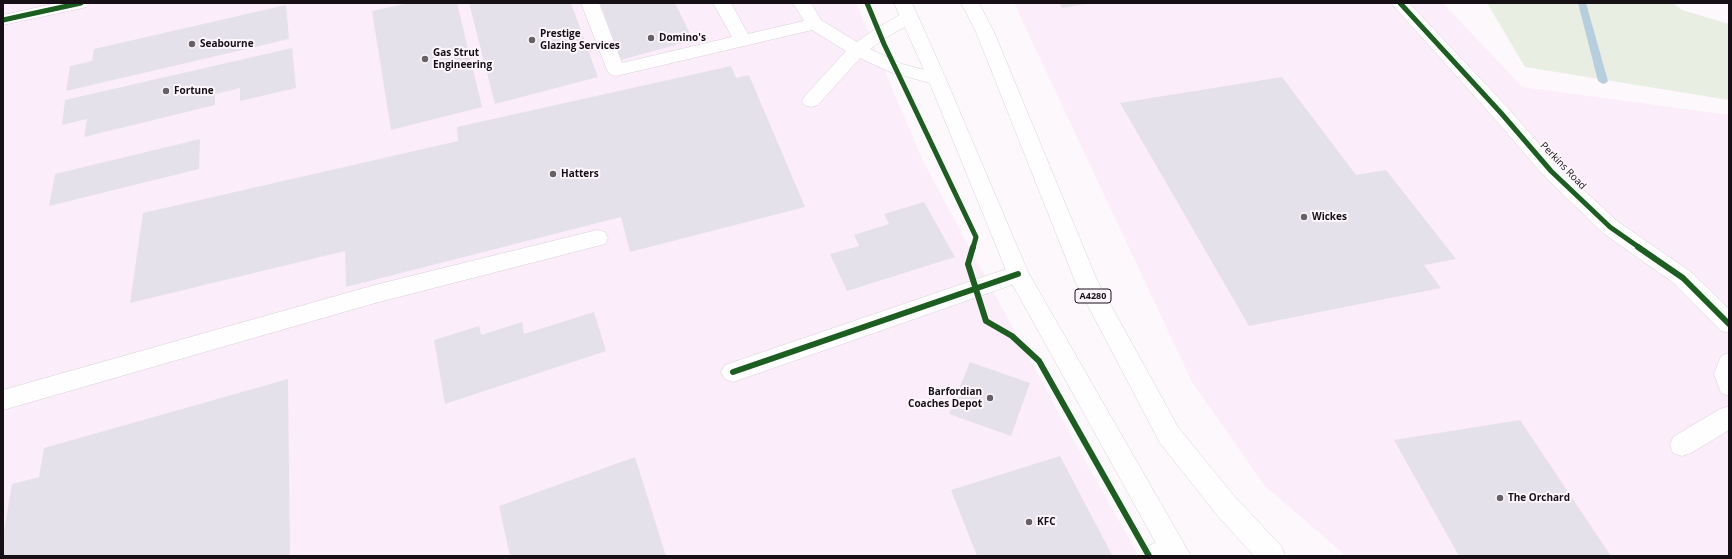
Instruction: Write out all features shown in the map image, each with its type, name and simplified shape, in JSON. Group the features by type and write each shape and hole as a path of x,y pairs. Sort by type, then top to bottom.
{"main road":[{"path":"3,20 80,3"},
{"path":"590,3 616,70 816,24"},
{"path":"722,3 743,41"},
{"path":"802,3 816,24 857,50 896,68 936,79"},
{"name":"A4280","path":"970,3 984,32 1086,282 1169,435 1226,506 1272,556"},
{"name":"Perkins Road","path":"1400,3 1501,113 1551,171 1610,227 1683,278 1729,324"},
{"path":"811,101 857,50 880,33 906,10 1018,274 1169,554"},
{"path":"3,400 375,294 597,238"},
{"path":"733,372 1018,274"},
{"path":"1729,363 1726,374 1729,386"},
{"path":"1682,445 1729,417"}],"shaded area":[{"path":"3,3 856,3 923,161 1069,432 1139,556 3,556"},
{"path":"1014,3 1443,3 1522,87 1729,115 1729,556 1346,556 1265,486 1192,382"},
{"path":"1487,3 1673,3 1682,10 1729,24 1729,100 1525,67"}],"building":[{"name":"Gas Strut Engineering","path":"409,3 457,3 482,107 391,130 372,11"},
{"name":"Prestige Glazing Services","path":"469,3 571,3 598,77 495,104"},
{"path":"600,3 675,3 693,40 621,60"},
{"path":"1059,3 1085,3 1085,4 1062,8"},
{"name":"Seabourne","path":"286,5 289,39 66,91 70,66 92,61 94,49"},
{"name":"Fortune","path":"292,48 296,88 240,101 240,88 215,94 215,105 84,137 87,119 62,125 65,100"},
{"name":"Hatters","path":"731,66 736,78 749,75 805,207 630,252 621,217 346,287 345,251 130,303 143,213 458,141 457,127"},
{"name":"Wickes","path":"1282,77 1356,175 1386,170 1456,259 1424,265 1441,288 1249,326 1120,103"},
{"path":"200,139 199,169 49,206 55,174"},
{"path":"924,202 955,257 847,291 830,254 859,246 854,235 889,224 884,214"},
{"path":"594,312 606,351 445,404 434,340 479,326 481,335 522,322 524,334"},
{"name":"Barfordian Coaches Depot","path":"970,362 1030,383 1011,436 949,414"},
{"path":"288,379 290,556 3,556 3,537 12,484 39,477 44,448"},
{"name":"The Orchard","path":"1520,420 1611,556 1459,556 1394,440"},
{"name":"KFC","path":"1060,456 1112,555 977,556 951,490"},
{"path":"635,457 666,556 510,556 499,506"}],"waterway":[{"path":"1582,3 1603,81"}],"cycle path":[{"path":"3,20 81,3"},
{"path":"867,3 884,44 976,237 968,264 986,321 1012,336 1039,361 1149,556"},
{"path":"1400,3 1501,113 1551,171 1610,227 1683,278 1729,324"},
{"path":"733,372 1018,274"}],"place":[{"name":"Domino's","path":"651,38"},
{"name":"Prestige Glazing Services","path":"532,40"},
{"name":"Seabourne","path":"192,44"},
{"name":"Gas Strut Engineering","path":"425,59"},
{"name":"Fortune","path":"166,91"},
{"name":"Hatters","path":"553,174"},
{"name":"Wickes","path":"1304,217"},
{"name":"Barfordian Coaches Depot","path":"990,398"},
{"name":"The Orchard","path":"1500,498"},
{"name":"KFC","path":"1029,522"}]}
